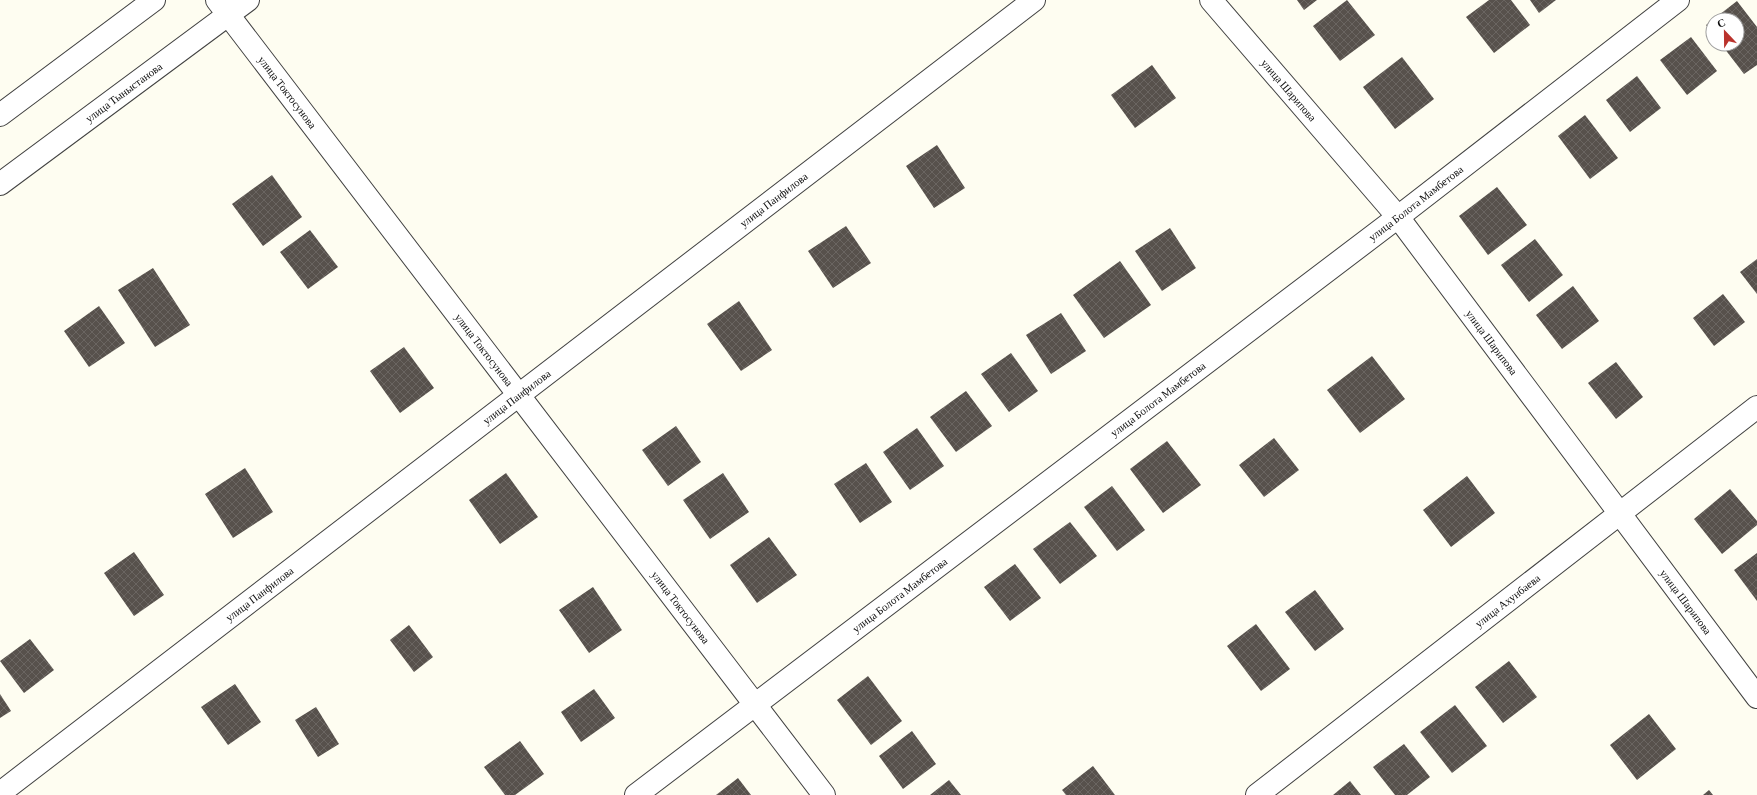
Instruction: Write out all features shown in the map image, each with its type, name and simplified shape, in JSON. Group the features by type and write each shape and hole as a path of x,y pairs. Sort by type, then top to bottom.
{"street":[{"path":"0,115 154,0"},
{"name":"улица Тыныстанова","path":"0,184 223,7 248,0"},
{"name":"улица Панфилова","path":"0,793 1034,0"},
{"name":"улица Шарипова","path":"1211,0 1398,217 1757,697"},
{"name":"улица Болота Мамбетова","path":"636,795 1398,217 1678,0"},
{"name":"улица Токтосунова","path":"223,7 824,795"},
{"name":"улица Ахунбаева","path":"1257,795 1757,407"}],"building":[{"path":"1297,0 1317,0 1304,10"},
{"path":"1347,0 1375,35 1340,61 1313,26"},
{"path":"1489,0 1511,0 1530,25 1494,53 1466,17"},
{"path":"1530,0 1556,0 1539,13"},
{"path":"1737,1 1757,27 1757,65 1744,74 1727,52 1745,52 1745,12 1723,12"},
{"path":"1691,37 1717,71 1687,95 1660,60"},
{"path":"1402,57 1434,99 1395,129 1363,87"},
{"path":"1152,65 1176,98 1135,128 1111,95"},
{"path":"1637,76 1661,108 1630,132 1606,100"},
{"path":"1585,115 1618,158 1590,179 1558,136"},
{"path":"937,145 965,188 934,208 906,166"},
{"path":"272,175 302,217 263,246 232,204"},
{"path":"1497,187 1527,225 1488,255 1459,216"},
{"path":"846,226 871,263 833,288 808,251"},
{"path":"1170,228 1196,268 1162,291 1135,251"},
{"path":"310,230 338,267 308,289 280,252"},
{"path":"1535,239 1563,275 1529,302 1501,265"},
{"path":"1757,259 1757,294 1740,272"},
{"path":"1120,261 1151,305 1104,338 1073,295"},
{"path":"153,268 190,325 155,347 118,290"},
{"path":"1573,286 1599,321 1562,349 1536,315"},
{"path":"1723,294 1745,322 1714,346 1693,318"},
{"path":"739,301 772,350 741,371 707,324"},
{"path":"99,306 125,343 89,367 64,331"},
{"path":"1061,313 1086,351 1051,374 1026,335"},
{"path":"404,347 434,388 400,413 370,371"},
{"path":"1011,353 1038,391 1009,412 981,374"},
{"path":"1372,356 1405,399 1360,433 1327,390"},
{"path":"1616,362 1643,397 1616,419 1588,383"},
{"path":"966,391 992,426 956,452 930,417"},
{"path":"676,426 701,462 668,486 642,450"},
{"path":"917,428 944,466 910,490 883,452"},
{"path":"1274,438 1299,470 1264,497 1239,465"},
{"path":"1167,441 1201,485 1163,513 1130,469"},
{"path":"866,463 892,502 860,523 834,484"},
{"path":"245,468 273,512 233,538 205,494"},
{"path":"506,473 538,517 500,544 469,500"},
{"path":"723,473 749,512 710,539 683,500"},
{"path":"1467,476 1495,513 1451,547 1423,510"},
{"path":"1112,486 1145,530 1117,551 1084,507"},
{"path":"1730,489 1757,521 1757,525 1722,554 1694,519"},
{"path":"1070,522 1097,556 1060,584 1033,549"},
{"path":"769,537 797,575 757,603 730,565"},
{"path":"134,552 164,595 134,616 104,573"},
{"path":"1757,553 1757,601 1734,570"},
{"path":"1015,564 1041,598 1010,621 984,587"},
{"path":"593,587 622,630 589,653 559,610"},
{"path":"1315,590 1344,629 1315,651 1285,612"},
{"path":"1256,624 1290,669 1261,691 1227,646"},
{"path":"409,625 433,657 414,672 390,640"},
{"path":"30,639 54,670 24,693 0,661"},
{"path":"1509,661 1537,697 1503,723 1475,687"},
{"path":"868,676 902,721 871,745 837,700"},
{"path":"235,684 261,722 228,745 201,707"},
{"path":"594,689 615,718 581,742 561,712"},
{"path":"0,694 11,711 0,718"},
{"path":"1455,705 1487,746 1452,773 1420,732"},
{"path":"316,707 339,744 318,757 295,720"},
{"path":"1649,714 1676,749 1637,780 1610,745"},
{"path":"912,731 936,764 903,789 879,756"},
{"path":"520,741 544,774 515,795 505,795 484,767"},
{"path":"1404,744 1430,777 1407,795 1395,795 1373,767"},
{"path":"1093,766 1115,795 1066,795 1062,790"},
{"path":"738,778 751,795 716,795"},
{"path":"949,780 961,795 930,795"},
{"path":"1350,781 1361,795 1333,795"},
{"path":"1709,790 1713,795 1703,795"}]}
